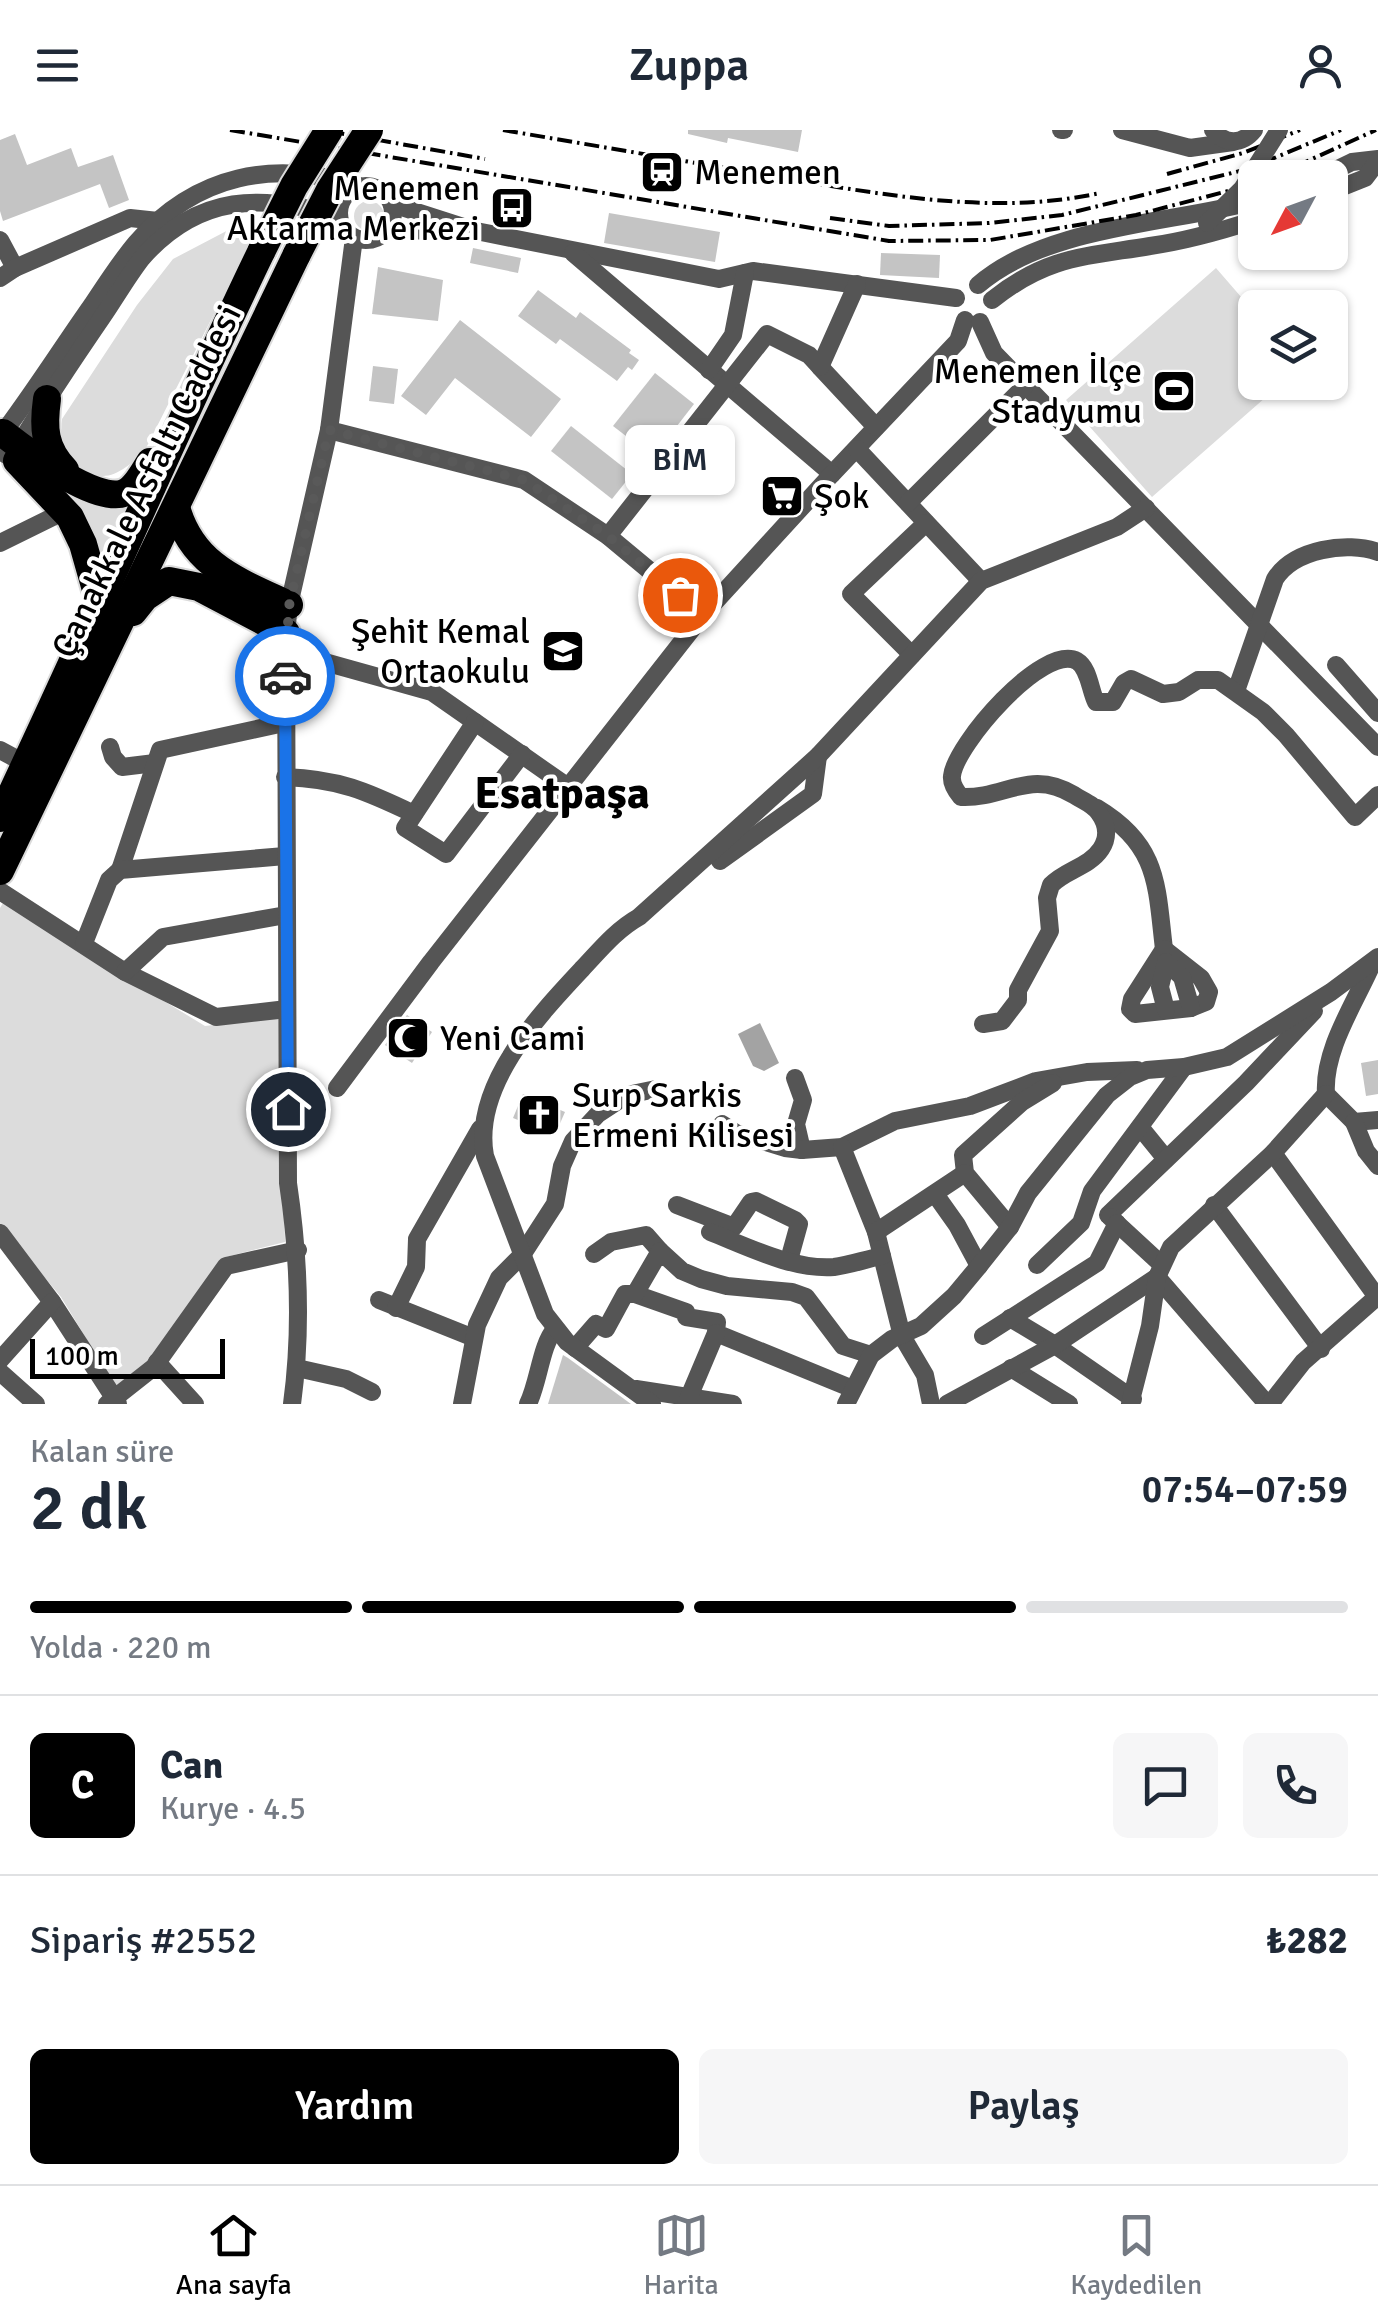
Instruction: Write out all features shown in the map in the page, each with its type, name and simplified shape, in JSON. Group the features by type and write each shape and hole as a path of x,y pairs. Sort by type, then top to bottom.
{"highway":[{"name":"Çanakkale Asfaltı Caddesi","path":"0,818 184,412 294,186 329,130"},
{"name":"Çanakkale Asfaltı Caddesi","path":"0,871 297,254 330,190 368,130"},
{"path":"47,399 45,437 52,454 87,489 105,495 126,492 137,482 184,412"},
{"path":"8,446 73,478"},
{"path":"8,446 65,510 83,544 100,604"},
{"path":"176,507 182,530 192,546 287,620"},
{"path":"113,636 145,597 169,581 200,587 287,620"}],"street":[{"path":"1122,130 1190,148 1284,130"},
{"path":"1213,130 1219,137 1245,136"},
{"path":"1269,160 1284,130"},
{"path":"1209,228 1284,130"},
{"path":"1348,164 1378,160"},
{"path":"1348,185 1365,178 1378,160"},
{"path":"8,446 133,246 199,191 240,177 328,176 378,189 392,204 476,232 720,279 753,271 956,298"},
{"path":"359,186 345,195 338,217 344,230 354,238 369,240 388,230 476,232"},
{"path":"8,446 47,399 142,259 182,223 221,206 256,200 310,208 338,217"},
{"path":"1209,228 1238,201"},
{"path":"388,230 393,218 392,204"},
{"path":"337,1088 703,615 973,321 990,315 986,292 999,269 1060,242 1238,205"},
{"path":"0,240 8,273 130,218 158,222"},
{"path":"1238,223 1057,254 986,292 966,287 956,298 956,308 973,321 994,353 1025,386 1378,747"},
{"path":"292,1404 297,1368 298,1250 288,1183 284,777 287,620 329,430 354,238"},
{"path":"572,252 832,474"},
{"path":"709,370 733,335 745,272"},
{"path":"820,367 857,284"},
{"path":"608,536 767,334 809,355 876,427"},
{"path":"908,504 1025,386"},
{"path":"329,430 524,480 608,536 703,615"},
{"path":"857,449 981,581"},
{"path":"474,1338 387,1304 416,1267 417,1238 434,1215 483,1124 489,1102 526,1032 621,927 639,917 818,756 981,581 1117,527 1146,508"},
{"path":"0,543 65,510"},
{"path":"912,655 851,594 926,523"},
{"path":"1236,692 1282,567 1339,548 1378,552"},
{"path":"287,620 321,662 432,692 568,787"},
{"path":"1166,1010 1160,988 1165,955 1156,882 1143,848 1116,820 1054,784 1038,782 974,798 961,797 951,778 988,714 1034,673 1069,658 1086,668 1096,702 1103,705 1113,702 1124,683 1131,679 1163,694 1179,692 1198,680 1218,680 1286,735 1355,817 1378,795"},
{"path":"1336,665 1378,713"},
{"path":"475,722 405,828 446,854 522,754"},
{"path":"84,943 108,880 120,870 160,750 284,723"},
{"path":"110,747 112,757 122,767 155,763"},
{"path":"0,750 26,764"},
{"path":"284,777 320,778 358,787 414,814"},
{"path":"982,1024 1002,1021 1018,1000 1018,990 1050,931 1050,885 1086,864 1101,850 1107,835 1105,822 1096,808"},
{"path":"120,870 285,856"},
{"path":"0,891 125,972 216,1017 287,1009"},
{"path":"125,972 163,937 286,915"},
{"path":"1165,955 1202,978 1209,992 1206,1002 1190,1008 1135,1014 1130,1009 1132,999 1165,955"},
{"path":"722,1124 736,1133 802,1150 842,1147 895,1121 970,1106 1036,1081 1184,1067 1227,1057 1376,959"},
{"path":"1376,959 1332,1052 1325,1077 1326,1094 1354,1122 1366,1151 1378,1166"},
{"path":"982,1336 1096,1262 1108,1246 1113,1219 1166,1159 1246,1083 1331,992"},
{"path":"1037,1265 1081,1223 1092,1191 1184,1067"},
{"path":"716,1332 850,1396 871,1355 921,1326 954,1296 1010,1227 1028,1193 1090,1112 1130,1077 1148,1070"},
{"path":"1010,1227 965,1173 962,1155 1022,1102 1070,1076"},
{"path":"794,1078 803,1100 796,1124 802,1150"},
{"path":"462,1404 474,1338 499,1278 522,1255 556,1204 562,1166 572,1141 585,1126 627,1095 656,1090"},
{"path":"1010,1318 1055,1344 1132,1402 1159,1271 1171,1247 1272,1153 1326,1094"},
{"path":"1354,1122 1378,1120"},
{"path":"483,1124 485,1156 539,1302 555,1329 652,1404"},
{"path":"1140,1127 1166,1159"},
{"path":"842,1147 876,1232 902,1336 925,1375 931,1404"},
{"path":"1088,1204 1113,1219 1269,1404 1304,1362 1378,1297 1272,1153"},
{"path":"876,1232 965,1173"},
{"path":"935,1194 957,1224 979,1266"},
{"path":"677,1205 734,1226 751,1202 756,1201 795,1220 799,1224 792,1292"},
{"path":"1214,1206 1321,1350"},
{"path":"710,1232 795,1262 836,1267 882,1256"},
{"path":"594,1254 611,1242 646,1236 682,1271 714,1282 792,1292 813,1302 844,1346 871,1355"},
{"path":"1,1237 52,1302 113,1402 157,1362 226,1266 298,1250"},
{"path":"635,1294 660,1251"},
{"path":"947,1404 1055,1344 1159,1271"},
{"path":"575,1348 596,1324 606,1328 625,1294 686,1312 686,1317 717,1322 687,1401"},
{"path":"0,1360 52,1302"},
{"path":"528,1404 544,1360 546,1339 555,1329"},
{"path":"157,1362 195,1404"},
{"path":"297,1368 346,1379 372,1392"},
{"path":"1011,1368 1069,1404"},
{"path":"0,1372 36,1404"},
{"path":"1285,1388 1299,1404"},
{"path":"636,1389 687,1401 733,1404"}],"shaded area":[{"path":"369,201 380,205 384,216 380,227 369,231 358,227 354,216 358,205"},
{"path":"236,226 257,229 144,452 114,474 91,475 82,471 65,449 62,419 137,305 173,259"},
{"name":"Menemen İlçe Stadyumu","path":"1216,268 1238,293 1238,400 1263,400 1152,497 1066,400"},
{"path":"34,467 106,509 130,507 101,574 93,539 80,513"},
{"path":"3,903 205,1026 280,1017 285,1242 222,1258 153,1360 117,1389 61,1297 0,1224"},
{"path":"760,1023 779,1063 764,1071 753,1066 738,1034"}],"building":[{"path":"688,130 802,130 798,152 728,138 727,143 688,134"},
{"path":"15,134 27,165 71,148 78,167 113,155 129,200 109,208 100,184 3,221 0,140"},
{"name":"Menemen","path":"609,213 720,232 715,262 604,243"},
{"path":"473,248 521,258 518,273 470,263"},
{"path":"881,253 940,255 939,278 880,275"},
{"path":"378,267 443,280 438,321 372,314"},
{"path":"538,290 576,318 580,312 631,350 629,353 639,360 632,370 628,367 617,381 560,339 556,344 518,316"},
{"path":"460,320 561,399 531,437 455,378 426,415 401,396"},
{"path":"373,366 398,369 394,404 369,401"},
{"path":"655,373 694,404 653,457 613,426"},
{"path":"571,426 632,474 612,499 551,451"},
{"name":"Yeni Cami","path":"407,1015 432,1032 412,1063 385,1045"},
{"path":"1378,1060 1378,1094 1366,1096 1361,1063"},
{"name":"Surp Sarkis Ermeni Kilisesi","path":"523,1094 565,1112 555,1135 513,1118"},
{"path":"563,1355 568,1358 631,1404 548,1404"}],"railway":[{"path":"230,130 889,241 990,240 1136,215 1238,188"},
{"path":"322,130 485,159"},
{"path":"503,130 933,200 1017,203 1100,193"},
{"path":"1167,174 1243,153 1300,130"},
{"path":"830,218 889,226 989,223 1062,215 1248,169 1341,130"},
{"path":"1310,160 1376,130"}],"way so far":[{"path":"285,676 289,606 329,430 524,480 608,536 680,595"}],"place":[{"name":"Menemen","path":"662,172"},
{"name":"Menemen Aktarma Merkezi","path":"512,208"},
{"name":"Menemen İlçe Stadyumu","path":"1174,391"},
{"name":"Şok","path":"782,496"},
{"name":"BİM","path":"680,595"},
{"name":"Şehit Kemal Ortaokulu","path":"563,651"},
{"name":"Yeni Cami","path":"408,1038"},
{"name":"Surp Sarkis Ermeni Kilisesi","path":"539,1115"}],"district":[{"name":"Esatpaşa","path":"562,792"}],"route":[{"path":"285,676 288,1109"}]}
